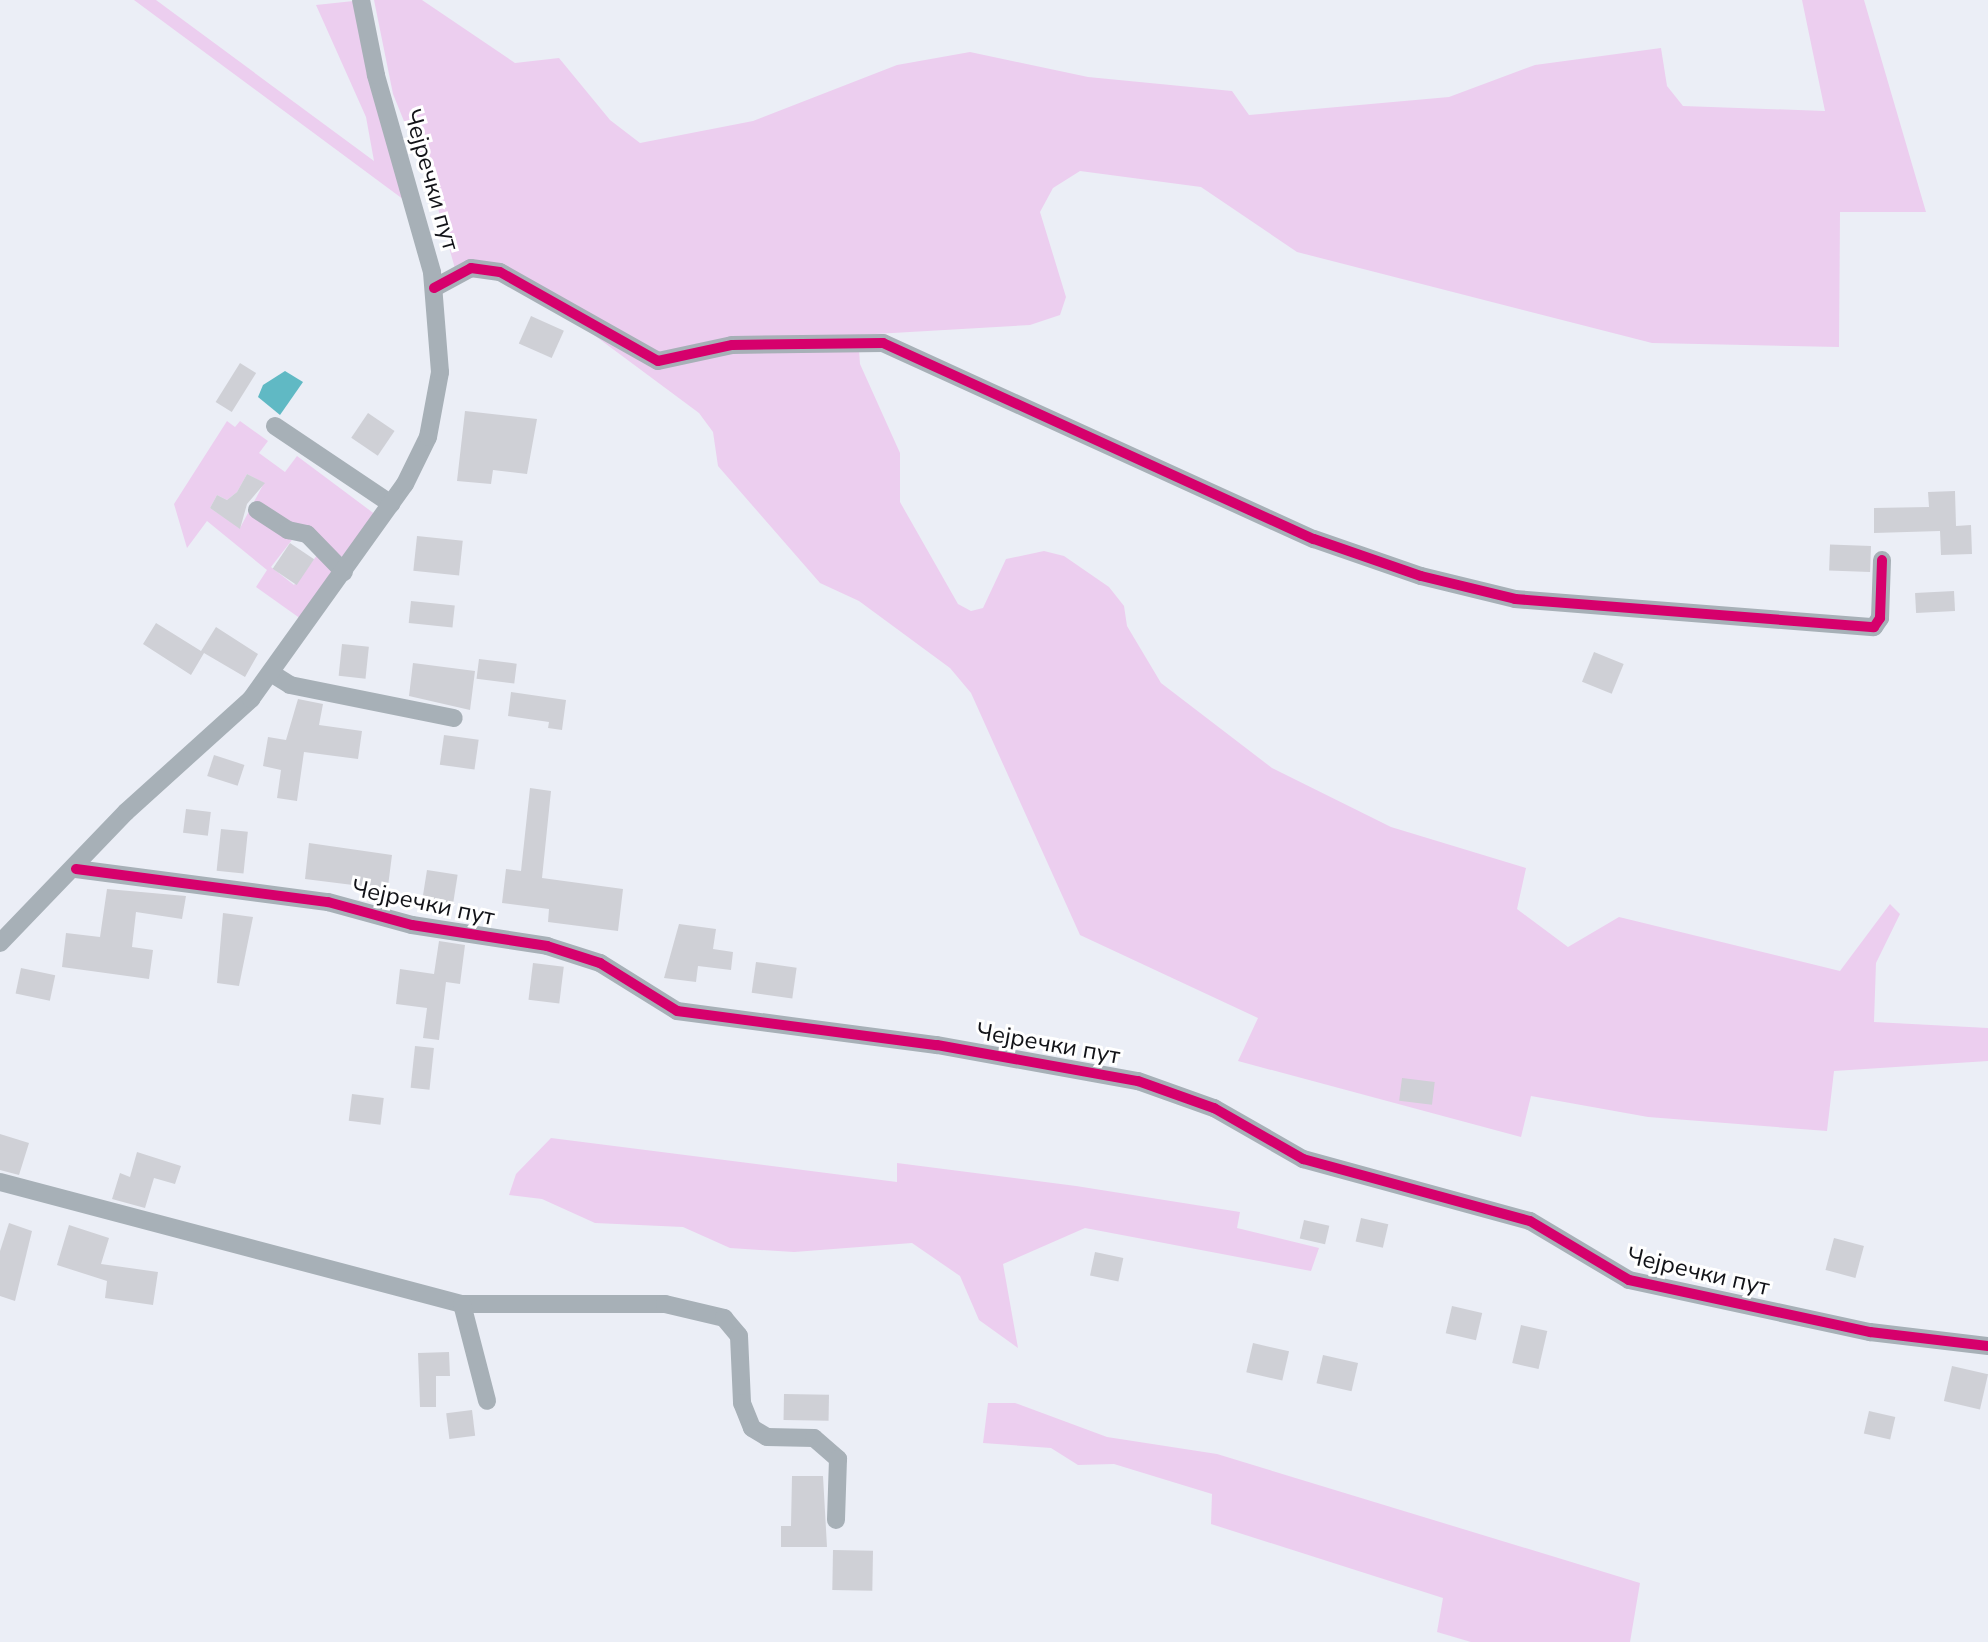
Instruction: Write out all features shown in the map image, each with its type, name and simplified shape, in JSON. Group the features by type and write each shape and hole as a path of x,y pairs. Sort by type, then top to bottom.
{"street":[{"name":"Чејречки пут","path":"0,943 76,869 126,812 214,738 271,673 391,504 418,460 436,407 440,327 434,288 361,0"},
{"path":"434,288 471,268 500,272 671,363 732,345 883,343 1314,539 1421,576 1515,599 1874,627 1880,618 1882,560"},
{"path":"275,426 391,504"},
{"path":"257,510 288,530 307,534 344,572"},
{"path":"271,673 290,685 454,718"},
{"name":"Чејречки пут","path":"76,869 314,900 412,925 547,946 600,963 677,1011 937,1045 1138,1081 1214,1108 1303,1159 1530,1221 1629,1280 1870,1332 1988,1346"},
{"path":"0,1182 462,1304 665,1304 724,1318 739,1336 742,1403 752,1428 767,1437 814,1438 838,1459 836,1520"},
{"path":"462,1304 487,1401"}],"shaded area":[{"path":"134,0 156,0 374,161 366,117 316,5 363,0 419,211"},
{"path":"374,0 422,0 515,63 559,58 610,120 640,143 753,121 897,65 970,52 1088,77 1232,91 1249,115 1449,97 1535,65 1661,48 1667,86 1683,106 1825,111 1802,0 1864,0 1926,212 1840,212 1839,347 1652,343 1297,252 1201,187 1080,171 1053,188 1040,212 1066,297 1060,315 1030,325 858,335 860,364 900,453 900,502 958,604 971,611 983,608 1006,559 1044,551 1064,556 1109,587 1124,606 1127,626 1161,683 1272,768 1391,827 1526,868 1517,909 1568,947 1619,917 1840,971 1890,904 1900,914 1876,963 1874,1022 1988,1028 1988,1061 1834,1071 1827,1131 1648,1117 1531,1096 1521,1137 1238,1061 1258,1018 1080,935 971,693 950,668 859,601 820,583 718,466 713,432 699,413 567,315 488,276 458,279 435,198 393,94"},
{"path":"227,421 235,427 240,421 268,441 259,453 285,472 297,456 376,515 301,619 256,587 267,570 207,521 187,548 174,504","holes":["247,474 264,483 240,528 210,508 217,495 227,500 237,492","295,536 318,554 294,585 271,567"]},
{"path":"551,1138 897,1182 897,1163 1076,1186 1240,1212 1237,1228 1319,1248 1311,1271 1085,1228 1003,1264 1018,1348 979,1320 960,1276 912,1243 794,1252 730,1248 683,1227 595,1223 542,1199 509,1195 516,1174"},
{"path":"988,1403 1015,1403 1107,1437 1217,1454 1640,1583 1630,1642 1471,1642 1437,1632 1443,1598 1211,1524 1212,1494 1114,1464 1078,1465 1051,1448 983,1443"}],"water":[{"path":"285,371 303,382 280,415 258,397 263,385"}],"building":[{"path":"531,316 564,331 552,358 519,343"},
{"path":"240,363 256,373 232,412 216,402"},
{"path":"465,411 537,419 527,474 493,470 491,484 457,481"},
{"path":"368,413 395,431 378,456 351,438"},
{"path":"247,474 265,483 247,504 240,529 210,508 217,495 227,500 237,492"},
{"path":"1955,491 1956,526 1971,525 1972,554 1941,555 1940,531 1874,533 1874,508 1929,507 1928,492"},
{"path":"417,536 463,541 459,576 413,571"},
{"path":"290,543 314,559 297,585 273,569"},
{"path":"1830,545 1871,546 1870,572 1829,571"},
{"path":"1954,591 1955,611 1916,613 1915,593"},
{"path":"411,601 455,606 452,627 409,623"},
{"path":"156,623 201,651 216,627 258,654 245,677 204,653 191,675 143,644"},
{"path":"342,644 369,647 366,679 339,676"},
{"path":"1594,652 1624,664 1612,694 1582,682"},
{"path":"479,659 517,664 514,683 477,679"},
{"path":"413,663 475,671 470,710 409,696"},
{"path":"511,692 566,700 562,730 548,728 549,722 508,716"},
{"path":"298,699 323,704 319,725 362,731 358,759 304,752 297,801 277,798 281,770 263,766 268,737 286,740"},
{"path":"444,735 479,740 474,770 440,765"},
{"path":"214,755 244,765 238,786 207,776"},
{"path":"530,788 551,791 542,878 623,889 618,931 548,922 549,909 502,903 506,869 521,871"},
{"path":"186,809 211,812 208,836 183,833"},
{"path":"221,829 248,832 243,874 217,871"},
{"path":"309,843 392,855 386,902 360,898 361,886 305,879"},
{"path":"427,870 458,875 452,909 422,905"},
{"path":"107,889 186,896 182,919 136,912 132,947 153,950 149,979 62,967 66,933 100,937"},
{"path":"223,913 253,917 239,986 217,983"},
{"path":"679,924 716,929 713,949 733,952 731,970 698,966 696,982 664,978"},
{"path":"439,941 465,945 460,984 446,982 439,1040 423,1038 427,1008 396,1004 400,969 434,974"},
{"path":"756,962 797,968 792,998 752,993"},
{"path":"533,963 564,967 559,1004 528,1000"},
{"path":"21,968 55,975 50,1001 16,993"},
{"path":"415,1046 434,1048 430,1090 411,1088"},
{"path":"1402,1078 1435,1082 1432,1105 1399,1101"},
{"path":"352,1094 384,1098 380,1125 349,1121"},
{"path":"0,1134 29,1143 19,1175 0,1170"},
{"path":"137,1152 181,1166 175,1184 154,1178 145,1208 112,1199 120,1173 130,1177"},
{"path":"1361,1218 1388,1224 1383,1248 1356,1241"},
{"path":"1304,1220 1329,1226 1325,1244 1300,1239"},
{"path":"9,1223 32,1231 15,1301 0,1296 0,1251"},
{"path":"69,1225 109,1238 101,1264 158,1272 153,1305 105,1298 107,1281 57,1265"},
{"path":"1834,1238 1864,1246 1855,1278 1825,1270"},
{"path":"1095,1252 1123,1258 1118,1282 1090,1275"},
{"path":"1452,1306 1482,1313 1476,1340 1446,1333"},
{"path":"1521,1325 1547,1331 1539,1369 1512,1363"},
{"path":"1253,1343 1289,1351 1282,1381 1246,1372"},
{"path":"449,1352 450,1376 436,1376 436,1407 420,1407 418,1353"},
{"path":"1323,1355 1358,1363 1352,1391 1316,1383"},
{"path":"1952,1366 1988,1374 1980,1409 1944,1401"},
{"path":"784,1394 829,1395 829,1421 784,1420"},
{"path":"472,1410 475,1436 449,1439 446,1413"},
{"path":"1869,1411 1895,1417 1890,1439 1864,1433"},
{"path":"792,1476 823,1476 827,1547 781,1547 781,1526 791,1526"},
{"path":"833,1550 873,1551 872,1591 832,1590"}],"cycle path":[{"path":"434,288 471,268 500,272 658,361 732,345 883,343 1314,539 1421,576 1515,599 1874,627 1880,618 1882,560"},
{"path":"76,869 328,902 412,925 547,946 600,963 677,1011 937,1045 1138,1081 1214,1108 1303,1159 1530,1221 1629,1280 1870,1332 1988,1346"}]}
